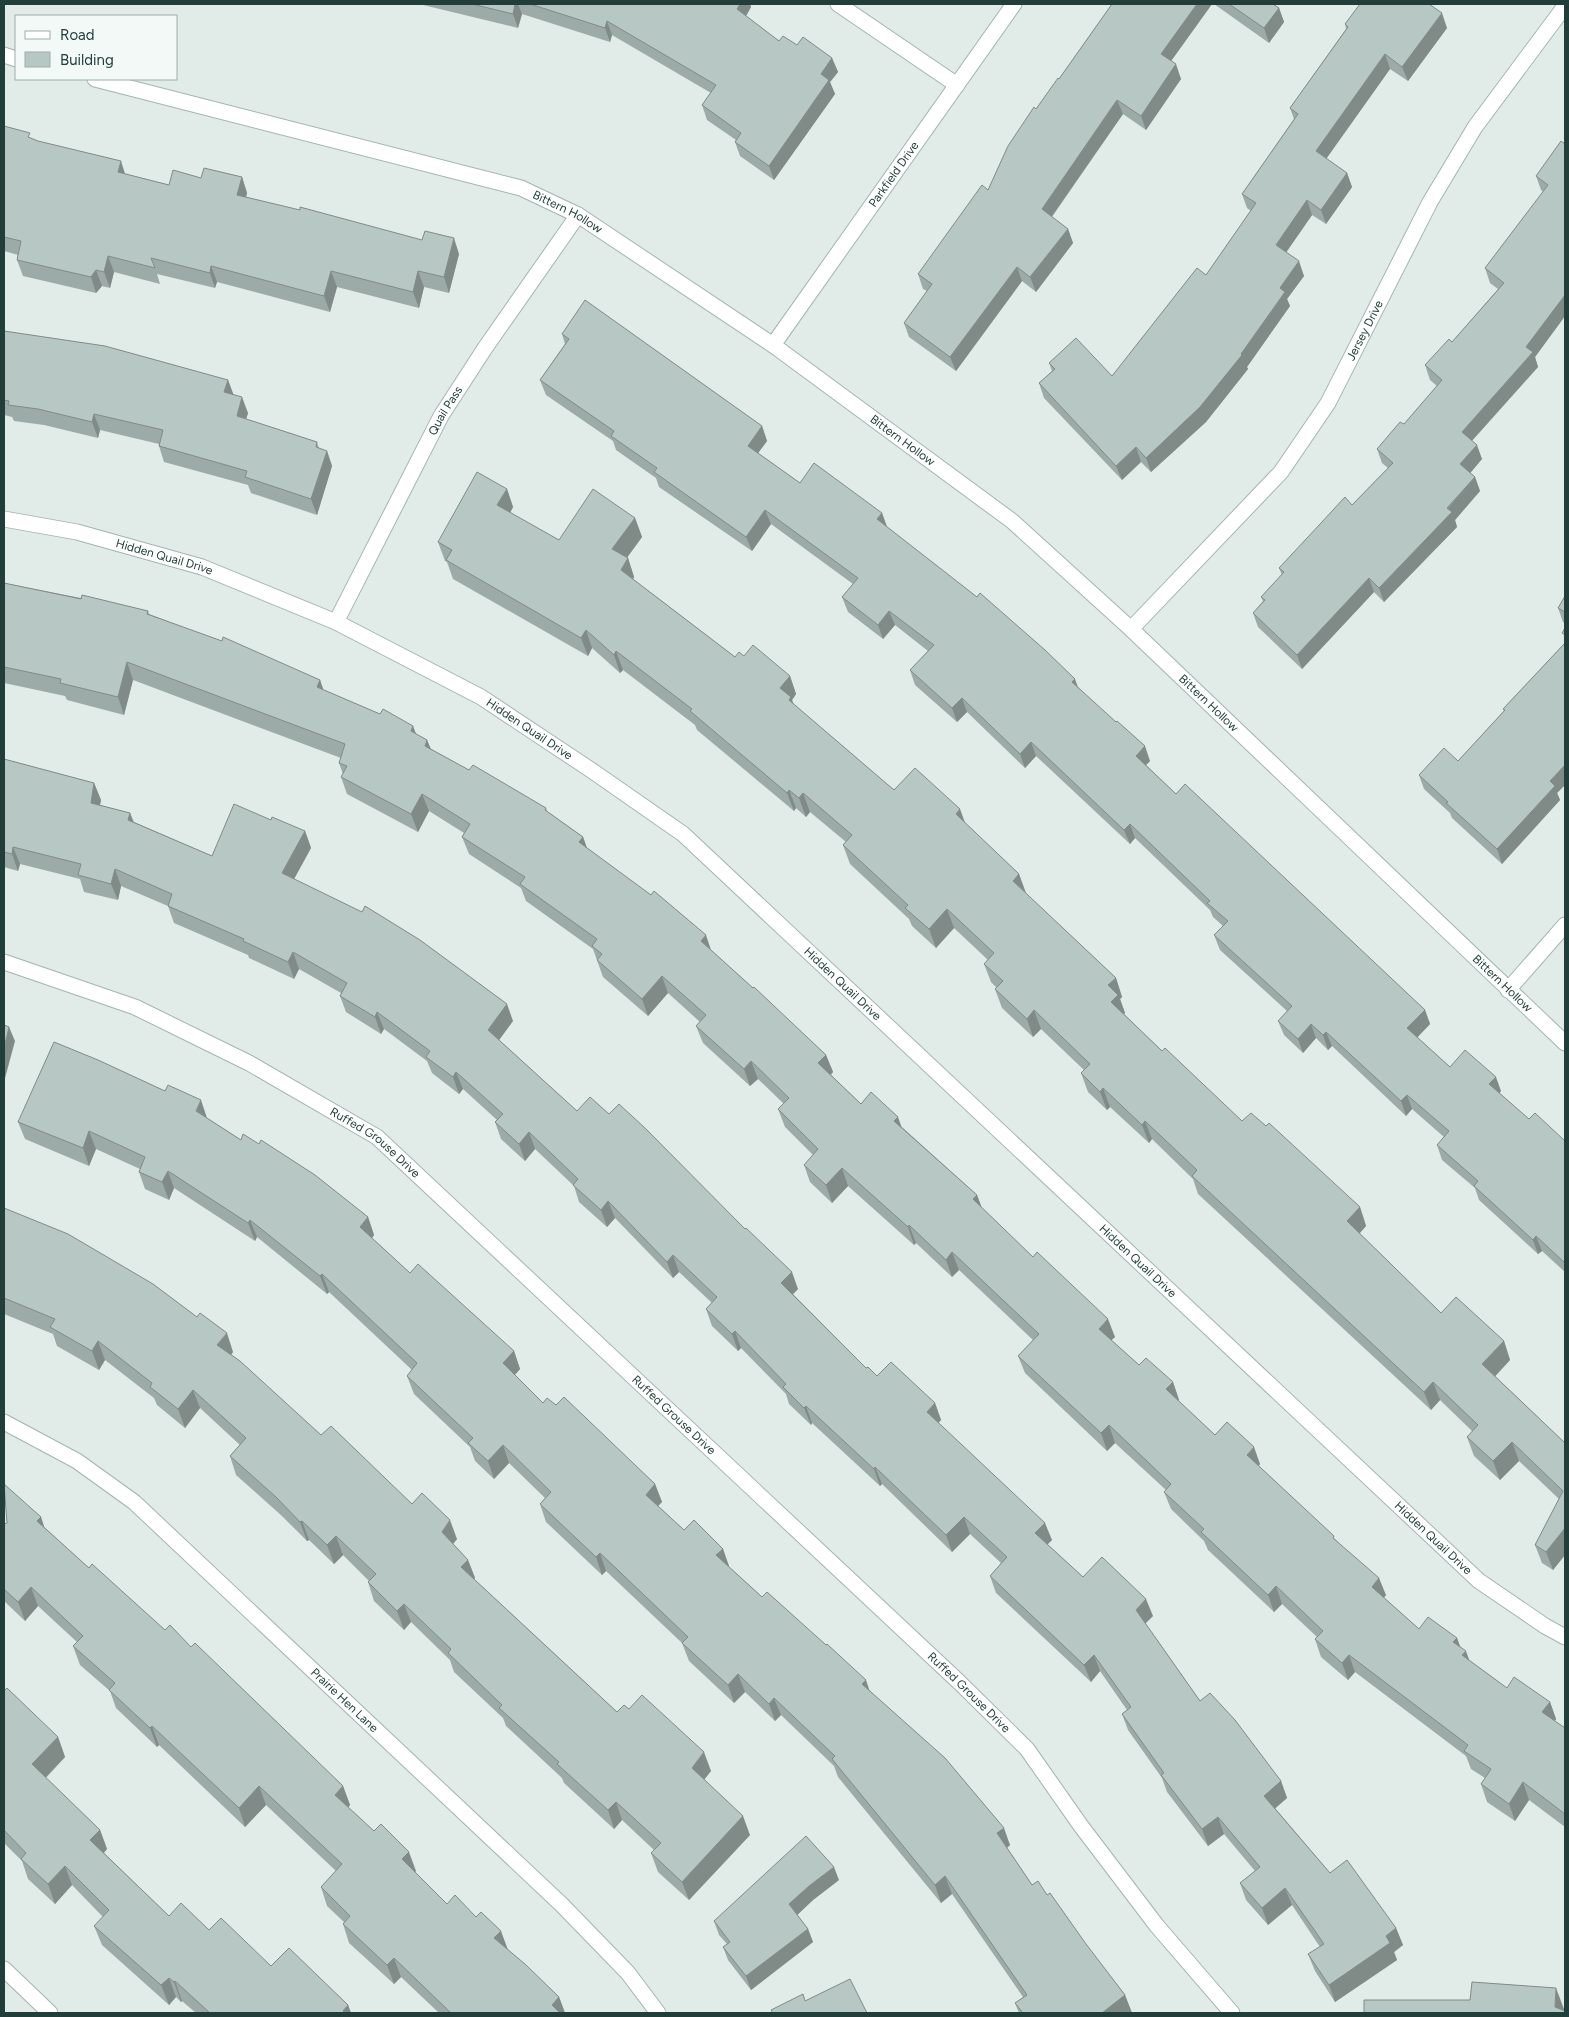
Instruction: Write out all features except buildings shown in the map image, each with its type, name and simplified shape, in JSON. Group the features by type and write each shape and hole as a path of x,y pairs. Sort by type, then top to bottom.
{"street":[{"path":"838,4 957,85"},
{"name":"Parkfield Drive","path":"773,345 1014,4"},
{"name":"Jersey Drive","path":"1131,629 1281,472 1328,403 1430,202 1476,126 1565,6"},
{"name":"Bittern Hollow","path":"99,80 522,188 578,215 773,345 1012,521 1131,629 1565,1043"},
{"name":"Quail Pass","path":"336,622 441,416 485,348 578,215"},
{"name":"Hidden Quail Drive","path":"4,519 77,532 202,567 336,622 481,697 683,834 1478,1582 1565,1637"},
{"path":"1508,990 1565,925"},
{"name":"Ruffed Grouse Drive","path":"4,962 134,1007 249,1063 376,1137 959,1682 1027,1749 1081,1826 1156,1926 1232,2013"},
{"name":"Prairie Hen Lane","path":"4,1422 77,1461 134,1502 562,1905 628,1973 658,2013"},
{"path":"4,1969 50,2013"}]}
